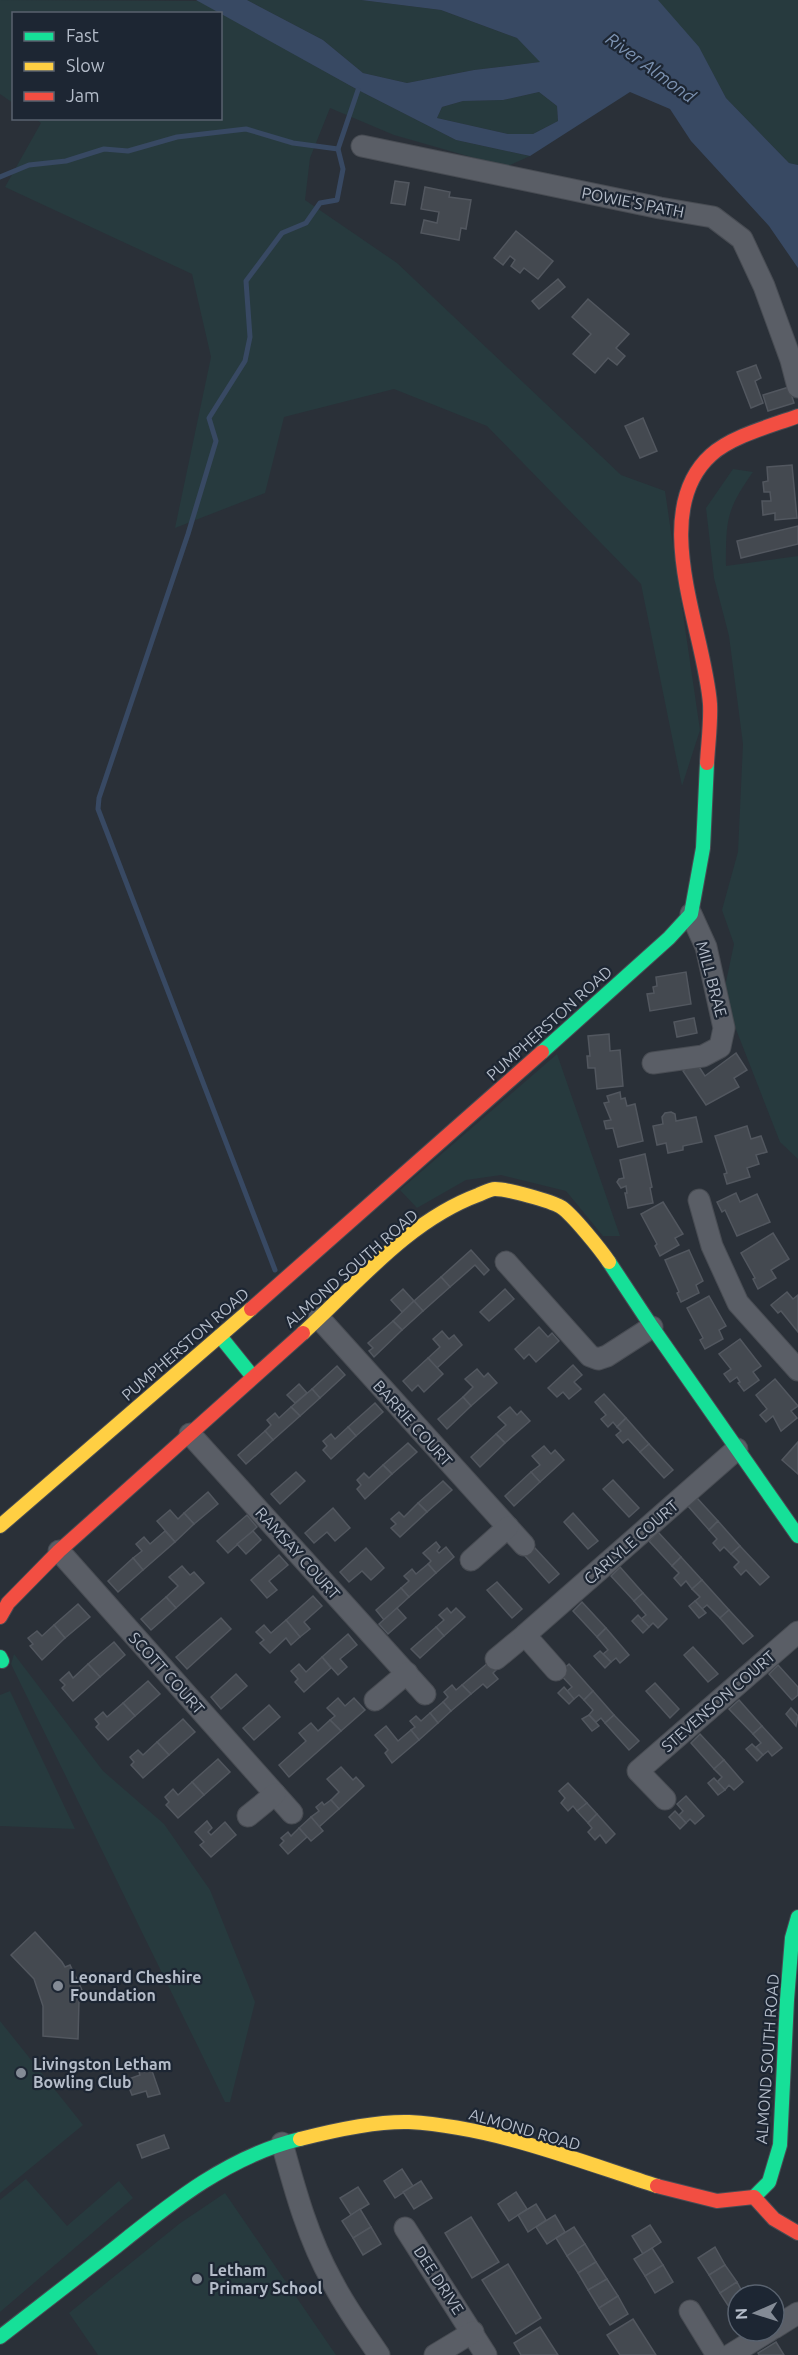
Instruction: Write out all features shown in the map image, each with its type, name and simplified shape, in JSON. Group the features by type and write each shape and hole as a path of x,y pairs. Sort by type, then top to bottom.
{"street":[{"name":"POWIE'S PATH","path":"362,146 713,217 742,239 764,286 791,360 798,387"},
{"path":"691,914 703,848 710,704 682,557 681,515 692,481 711,455 739,438 798,416"},
{"name":"MILL BRAE","path":"653,1064 703,1056 720,1047 724,1028 706,947 691,914"},
{"name":"PUMPHERSTON ROAD","path":"0,1526 573,1025 669,938 691,914"},
{"name":"ALMOND SOUTH ROAD","path":"0,1617 8,1603 59,1551 319,1318 394,1247 459,1202 494,1189 519,1193 561,1207 602,1251 737,1449 791,1508 798,1536"},
{"path":"699,1200 712,1246 738,1303 798,1370"},
{"path":"506,1262 530,1276 590,1356 598,1359 607,1356 652,1327"},
{"name":"BARRIE COURT","path":"319,1318 524,1545"},
{"path":"220,1336 253,1377"},
{"name":"RAMSAY COURT","path":"190,1434 425,1694"},
{"name":"CARLYLE COURT","path":"496,1659 737,1449"},
{"path":"471,1560 508,1527"},
{"name":"SCOTT COURT","path":"59,1551 292,1813"},
{"name":"STEVENSON COURT","path":"665,1799 631,1777 798,1632"},
{"path":"525,1635 556,1670"},
{"path":"375,1700 407,1673"},
{"path":"248,1816 275,1794"},
{"name":"ALMOND SOUTH ROAD","path":"754,2197 770,2182 780,2145 791,2066 792,1938 798,1917"},
{"name":"ALMOND ROAD","path":"0,2337 165,2208 244,2158 282,2143 338,2129 407,2122 484,2132 684,2194 717,2201 754,2197"},
{"path":"282,2143 298,2198 322,2261 332,2282 379,2355"},
{"path":"754,2197 774,2219 798,2233"},
{"name":"DEE DRIVE","path":"405,2228 486,2355"},
{"path":"690,2311 717,2355"},
{"name":"DEE DRIVE","path":"435,2355 472,2332"},
{"path":"730,2355 750,2343"}],"green space":[{"path":"0,0 199,1 219,12 12,12 12,102 0,94"},
{"path":"247,0 361,0 441,10 517,38 541,62 474,70 407,83 363,73 323,40"},
{"path":"472,0 798,0 798,165 789,163 726,98 699,48"},
{"path":"222,14 358,90 456,140 530,156 506,167 394,135 330,108 310,158 305,200 397,263 621,475 665,491 700,730 682,786 641,584 487,426 394,389 284,417 265,493 175,528 211,357 192,274 5,187 41,123 37,120 222,120"},
{"path":"539,92 557,106 558,121 533,134 508,134 437,118 442,107 463,101 503,100"},
{"path":"733,469 753,472 737,496 729,516 726,566 798,556 798,1159 780,1142 723,996 734,944 722,910 738,852 743,744 729,636 714,578 706,508"},
{"path":"557,1054 620,1236 603,1236 566,1191 501,1175 466,1180 417,1208 400,1190"},
{"path":"14,1654 103,1771 164,1824 210,1890 255,2002 230,2102 225,2102 11,1664"},
{"path":"10,1691 75,1829 0,1826 0,1695"},
{"name":"Livingston Letham Bowling Club","path":"0,2021 83,2125 0,2193"},
{"path":"26,2179 67,2226 119,2181 133,2198 0,2312 0,2200"},
{"name":"Letham Primary School","path":"225,2193 336,2355 98,2355 69,2313 179,2224"}],"water":[{"name":"River Almond","path":"196,0 247,0 323,40 363,73 407,83 474,70 540,62 517,38 441,10 361,0 658,0 699,47 726,98 789,163 798,165 798,268 769,226 691,141 670,109 630,92 530,156 456,140 358,90 222,14 222,12 218,12","holes":["539,92 557,106 558,121 533,134 508,134 437,118 442,107 463,101 503,100"]}],"building":[{"path":"395,181 409,183 405,205 391,203"},
{"path":"425,187 450,192 449,197 471,200 466,229 461,228 459,240 421,233 424,220 437,223 439,212 421,209"},
{"path":"516,231 553,261 538,279 524,268 520,273 511,266 515,260 510,256 503,265 494,258"},
{"path":"558,279 565,287 539,309 532,301"},
{"path":"588,299 629,334 616,348 625,356 617,365 608,358 595,373 573,354 591,334 572,317"},
{"path":"756,365 761,378 755,381 763,403 751,408 737,372"},
{"path":"789,387 794,403 768,411 763,395"},
{"path":"643,418 657,451 640,458 625,426"},
{"path":"792,465 797,518 775,520 775,513 763,515 762,501 771,501 770,492 764,492 763,482 768,481 767,467"},
{"path":"798,526 798,544 741,558 737,541"},
{"path":"686,972 691,1004 650,1011 647,994 654,993 653,987 657,986 656,977"},
{"path":"694,1018 697,1033 677,1037 674,1022"},
{"path":"609,1034 610,1051 620,1050 623,1086 597,1089 595,1068 588,1068 587,1056 590,1056 588,1036"},
{"path":"736,1053 747,1070 734,1078 739,1087 706,1105 683,1071 696,1062 705,1076"},
{"path":"620,1092 621,1099 625,1098 627,1106 635,1104 643,1141 618,1147 613,1128 606,1129 604,1121 611,1120 604,1103 609,1102 607,1096"},
{"path":"665,1113 675,1114 676,1121 696,1117 702,1142 683,1146 683,1150 668,1153 666,1143 657,1145 653,1126 663,1124 662,1117"},
{"path":"747,1126 751,1139 761,1136 767,1152 756,1155 759,1164 747,1168 750,1177 727,1184 724,1174 727,1173 715,1136"},
{"path":"645,1154 653,1203 628,1208 626,1186 621,1188 617,1182 624,1178 620,1160"},
{"path":"736,1193 740,1202 757,1194 770,1222 737,1236 725,1210 722,1212 717,1202"},
{"path":"663,1202 683,1234 675,1238 679,1245 660,1256 655,1246 657,1244 641,1214"},
{"path":"773,1233 789,1259 771,1270 776,1278 758,1289 753,1279 755,1278 741,1253"},
{"path":"471,1250 489,1270 484,1275 475,1265 450,1287 441,1277"},
{"path":"689,1250 703,1281 696,1285 699,1293 681,1302 665,1260"},
{"path":"441,1277 450,1287 423,1311 414,1301"},
{"path":"403,1289 414,1301 402,1312 391,1300"},
{"path":"505,1289 514,1299 489,1321 480,1312"},
{"path":"787,1292 793,1299 798,1295 798,1332 781,1311 778,1313 771,1305"},
{"path":"709,1296 726,1326 719,1330 723,1339 705,1349 700,1340 703,1338 687,1308"},
{"path":"414,1301 423,1311 402,1330 393,1321"},
{"path":"393,1321 402,1330 374,1357 369,1351 373,1348 368,1343"},
{"path":"539,1327 548,1337 552,1333 559,1341 536,1362 529,1354 524,1359 515,1349"},
{"path":"442,1331 449,1339 454,1335 462,1345 437,1368 428,1358 440,1347 433,1339"},
{"path":"740,1339 761,1366 753,1372 759,1380 744,1391 737,1377 730,1382 724,1374 731,1369 719,1354"},
{"path":"428,1358 443,1374 424,1392 418,1385 412,1391 403,1381"},
{"path":"573,1365 582,1375 574,1382 581,1389 569,1399 563,1392 557,1397 548,1388"},
{"path":"337,1366 345,1375 320,1398 312,1389"},
{"path":"477,1369 484,1377 488,1373 497,1383 471,1406 463,1397 473,1387 465,1379"},
{"path":"775,1379 798,1406 791,1411 797,1418 781,1431 773,1416 766,1422 760,1415 767,1409 756,1395"},
{"path":"299,1384 307,1393 295,1403 287,1395"},
{"path":"312,1389 320,1398 300,1416 291,1407"},
{"path":"604,1394 626,1418 617,1427 613,1422 608,1427 601,1419 606,1415 595,1402"},
{"path":"463,1397 471,1406 447,1429 438,1419"},
{"path":"375,1403 383,1412 356,1436 348,1427"},
{"path":"291,1407 300,1416 273,1440 265,1431 271,1425 267,1420 275,1413 279,1418"},
{"path":"510,1407 517,1415 521,1411 530,1421 505,1443 496,1434 506,1425 498,1417"},
{"path":"626,1418 649,1444 640,1452 628,1439 623,1443 616,1435 621,1431 617,1427"},
{"path":"348,1427 356,1436 331,1459 323,1450 327,1446 323,1441 331,1434 335,1439"},
{"path":"265,1431 273,1440 246,1464 238,1455"},
{"path":"496,1434 505,1443 480,1467 471,1457"},
{"path":"798,1442 798,1474 782,1460"},
{"path":"408,1443 417,1452 392,1474 383,1465"},
{"path":"649,1444 673,1470 664,1478 640,1452"},
{"path":"544,1446 551,1454 555,1450 564,1460 540,1482 531,1472 540,1465 532,1456"},
{"path":"383,1465 392,1474 365,1499 357,1489 361,1485 357,1480 364,1473 369,1478"},
{"path":"296,1472 305,1481 280,1504 271,1494"},
{"path":"531,1472 540,1482 514,1506 505,1496"},
{"path":"613,1480 639,1508 629,1517 603,1489"},
{"path":"443,1481 452,1490 427,1512 418,1503"},
{"path":"208,1492 218,1504 194,1524 184,1513"},
{"path":"697,1498 718,1521 709,1530 688,1506"},
{"path":"418,1503 427,1512 400,1537 391,1528 396,1524 391,1519 399,1512 404,1517"},
{"path":"333,1508 350,1528 335,1541 327,1532 314,1543 305,1533"},
{"path":"170,1510 178,1519 184,1513 194,1524 175,1542 157,1521"},
{"path":"573,1513 598,1541 588,1549 564,1522"},
{"path":"247,1515 257,1527 228,1553 217,1541"},
{"path":"718,1521 740,1546 731,1554 724,1547 720,1551 713,1543 717,1539 709,1530"},
{"path":"165,1531 175,1542 143,1570 133,1558 142,1551 136,1544 144,1537 150,1544"},
{"path":"253,1531 261,1540 246,1554 237,1544"},
{"path":"658,1532 681,1557 672,1566 649,1541"},
{"path":"436,1542 440,1547 437,1551 439,1553 446,1547 454,1557 436,1573 428,1564 431,1561 423,1553"},
{"path":"740,1546 769,1577 760,1585 746,1570 741,1575 734,1567 739,1562 731,1554"},
{"path":"534,1547 559,1574 549,1583 525,1556"},
{"path":"366,1548 384,1568 371,1580 362,1571 349,1582 340,1572"},
{"path":"279,1555 288,1565 269,1581 277,1590 267,1598 251,1580"},
{"path":"681,1557 702,1580 692,1589 686,1581 681,1586 674,1578 679,1573 672,1566"},
{"path":"133,1558 143,1570 118,1592 108,1581"},
{"path":"428,1564 436,1573 409,1597 401,1588 409,1581 404,1576 412,1569 416,1574"},
{"path":"182,1566 190,1575 194,1572 204,1583 176,1608 166,1597 178,1586 169,1577"},
{"path":"620,1567 643,1593 634,1601 611,1576"},
{"path":"702,1580 729,1610 720,1618 707,1605 702,1609 695,1601 700,1597 692,1589"},
{"path":"497,1582 522,1609 512,1618 487,1590"},
{"path":"401,1588 409,1597 384,1620 376,1610"},
{"path":"643,1593 667,1619 658,1628 653,1623 649,1627 641,1619 646,1615 634,1601"},
{"path":"313,1596 322,1606 304,1622 310,1629 300,1637 286,1620"},
{"path":"166,1597 176,1608 151,1630 141,1619"},
{"path":"695,1601 706,1613 699,1618 689,1606"},
{"path":"582,1602 606,1628 597,1637 573,1611"},
{"path":"78,1604 90,1617 65,1638 54,1625"},
{"path":"397,1608 406,1618 388,1634 379,1624"},
{"path":"447,1608 451,1613 456,1608 465,1617 444,1636 436,1627 444,1620 439,1615"},
{"path":"729,1610 753,1636 743,1644 720,1618"},
{"path":"638,1615 649,1627 643,1633 632,1621"},
{"path":"221,1618 231,1629 187,1669 176,1657"},
{"path":"286,1620 300,1637 291,1645 286,1638 270,1653 260,1643 264,1640 256,1632 264,1625 271,1633"},
{"path":"54,1625 65,1638 42,1660 30,1646 33,1644 28,1638 37,1631 42,1636"},
{"path":"436,1627 444,1636 420,1658 411,1649"},
{"path":"606,1628 629,1655 620,1663 616,1658 611,1662 603,1654 608,1650 597,1637"},
{"path":"348,1634 357,1645 340,1659 347,1667 338,1675 322,1657"},
{"path":"114,1642 125,1655 100,1677 88,1664"},
{"path":"693,1647 718,1674 708,1682 684,1655"},
{"path":"600,1651 611,1662 605,1668 594,1656"},
{"path":"322,1657 331,1668 304,1692 295,1682 298,1679 291,1671 299,1664 306,1672"},
{"path":"489,1662 496,1670 493,1673 498,1679 487,1688 483,1684 471,1694 462,1685"},
{"path":"88,1664 100,1677 73,1701 62,1688 65,1685 60,1680 69,1672 73,1678"},
{"path":"569,1664 593,1691 584,1700 579,1695 574,1699 567,1691 572,1687 559,1673"},
{"path":"778,1665 798,1687 798,1695 792,1700 769,1674"},
{"path":"236,1674 247,1686 221,1709 211,1697"},
{"path":"148,1681 160,1694 135,1716 123,1703"},
{"path":"655,1683 679,1709 670,1718 646,1691"},
{"path":"452,1685 456,1690 462,1685 471,1694 451,1711 443,1702 448,1697 444,1692"},
{"path":"564,1687 574,1699 569,1704 558,1693"},
{"path":"593,1691 614,1715 605,1723 601,1718 596,1722 589,1715 593,1710 584,1700"},
{"path":"338,1698 345,1706 354,1698 365,1710 341,1731 330,1720 335,1716 327,1708"},
{"path":"739,1700 762,1726 753,1734 729,1709"},
{"path":"443,1702 451,1711 438,1723 430,1713"},
{"path":"123,1703 135,1716 108,1740 96,1727 99,1724 95,1719 103,1712 107,1717"},
{"path":"269,1705 280,1717 254,1740 243,1728"},
{"path":"791,1708 798,1716 796,1726 786,1714"},
{"path":"430,1713 438,1723 419,1740 411,1730 415,1727 410,1721 416,1716 421,1721"},
{"path":"589,1715 599,1726 592,1731 582,1719"},
{"path":"614,1715 639,1741 629,1750 605,1723"},
{"path":"183,1719 195,1732 169,1755 157,1742"},
{"path":"330,1720 341,1731 289,1777 279,1765 306,1741 299,1733 311,1723 318,1731"},
{"path":"386,1726 398,1741 411,1730 419,1740 392,1763 385,1753 388,1750 375,1735"},
{"path":"762,1726 782,1748 772,1756 768,1751 763,1755 756,1747 761,1743 753,1734"},
{"path":"700,1734 724,1760 714,1769 691,1743"},
{"path":"157,1742 169,1755 143,1778 131,1765 134,1762 130,1757 138,1750 143,1755"},
{"path":"752,1744 763,1755 757,1761 746,1749"},
{"path":"218,1759 230,1772 204,1795 192,1782"},
{"path":"724,1760 743,1782 734,1790 729,1785 725,1790 717,1782 722,1777 714,1769"},
{"path":"341,1767 353,1780 356,1777 364,1786 339,1809 331,1800 339,1792 327,1779"},
{"path":"714,1778 725,1790 718,1795 708,1783"},
{"path":"192,1782 204,1795 178,1818 166,1805 169,1802 165,1797 173,1789 178,1795"},
{"path":"568,1783 587,1803 577,1811 573,1806 568,1811 561,1803 565,1798 559,1791"},
{"path":"686,1796 704,1816 695,1824 690,1819 686,1823 679,1815 683,1811 677,1804"},
{"path":"331,1800 339,1809 319,1827 311,1817 319,1811 316,1807 322,1802 324,1805"},
{"path":"587,1803 597,1814 588,1823 577,1811"},
{"path":"675,1811 686,1823 680,1829 669,1817"},
{"path":"597,1814 615,1834 606,1843 600,1835 595,1840 588,1832 592,1828 588,1823"},
{"path":"311,1817 323,1831 311,1841 299,1828"},
{"path":"207,1821 212,1828 208,1832 211,1835 225,1822 236,1835 211,1857 200,1845 204,1842 195,1832"},
{"path":"299,1828 307,1837 288,1854 280,1845 284,1841 281,1838 288,1832 291,1836"},
{"name":"Leonard Cheshire Foundation","path":"35,1932 65,1967 70,1965 83,1992 76,1995 79,2001 78,2039 43,2036 43,2006 34,1979 11,1955"},
{"path":"150,2065 160,2094 148,2097 146,2091 132,2095 126,2080 140,2075 138,2069"},
{"path":"164,2135 169,2148 142,2158 137,2145"},
{"path":"402,2169 413,2186 395,2198 384,2181"},
{"path":"421,2181 432,2198 414,2209 403,2192"},
{"path":"358,2187 369,2204 351,2215 340,2198"},
{"path":"516,2192 527,2209 509,2221 498,2204"},
{"path":"536,2204 546,2220 528,2232 518,2215"},
{"path":"360,2209 371,2227 353,2238 342,2221"},
{"path":"555,2215 565,2232 547,2244 536,2227"},
{"path":"471,2217 499,2262 472,2278 445,2233"},
{"path":"650,2225 661,2242 643,2254 632,2236"},
{"path":"371,2227 381,2244 363,2255 353,2238"},
{"path":"574,2227 585,2244 567,2256 556,2238"},
{"path":"585,2244 596,2262 578,2273 567,2256"},
{"path":"715,2247 725,2265 709,2275 698,2258"},
{"path":"652,2248 663,2265 645,2276 634,2259"},
{"path":"596,2262 607,2279 588,2290 578,2273"},
{"path":"508,2264 541,2318 516,2334 482,2280"},
{"path":"663,2265 673,2282 655,2293 645,2276"},
{"path":"725,2265 737,2282 726,2283 726,2289 720,2293 709,2275"},
{"path":"607,2279 618,2296 599,2308 588,2290"},
{"path":"726,2289 726,2302 720,2293"},
{"path":"618,2296 628,2314 610,2325 599,2308"},
{"path":"633,2319 656,2355 620,2355 607,2335"},
{"path":"540,2327 558,2355 521,2355 514,2343"},
{"path":"777,2343 784,2355 759,2355 758,2353"}],"waterway":[{"path":"275,1270 98,809 99,798 188,534 216,441 209,418 245,361 250,337 246,281 282,233 306,223 320,203 337,200 343,169 338,149 358,90"},
{"path":"0,177 29,165 66,161 104,149 128,151 177,137 246,129 293,143 338,149"}],"traffic: fast":[{"path":"542,1052 669,938 691,914 703,848 707,763"},
{"path":"609,1262 798,1536"},
{"path":"220,1336 253,1377"},
{"path":"0,1657 2,1661"},
{"path":"754,2197 769,2182 780,2145 787,2000 792,1938 798,1917"},
{"path":"0,2337 202,2182 249,2157 300,2139"}],"traffic: slow":[{"path":"303,1333 384,1255 406,1237 453,1206 495,1189 519,1193 561,1207 579,1224 609,1262"},
{"path":"0,1526 251,1309"},
{"path":"300,2139 382,2123 409,2122 441,2125 472,2130 534,2146 657,2186"}],"traffic: jam":[{"path":"707,763 710,704 685,574 681,540 683,508 692,479 711,455 741,437 798,416"},
{"path":"251,1309 542,1052"},
{"path":"0,1617 8,1603 59,1551 303,1333"},
{"path":"657,2186 717,2201 754,2197 774,2219 798,2233"}],"place":[{"name":"Leonard Cheshire Foundation","path":"58,1986"},
{"name":"Livingston Letham Bowling Club","path":"21,2073"},
{"name":"Letham Primary School","path":"197,2279"}]}
